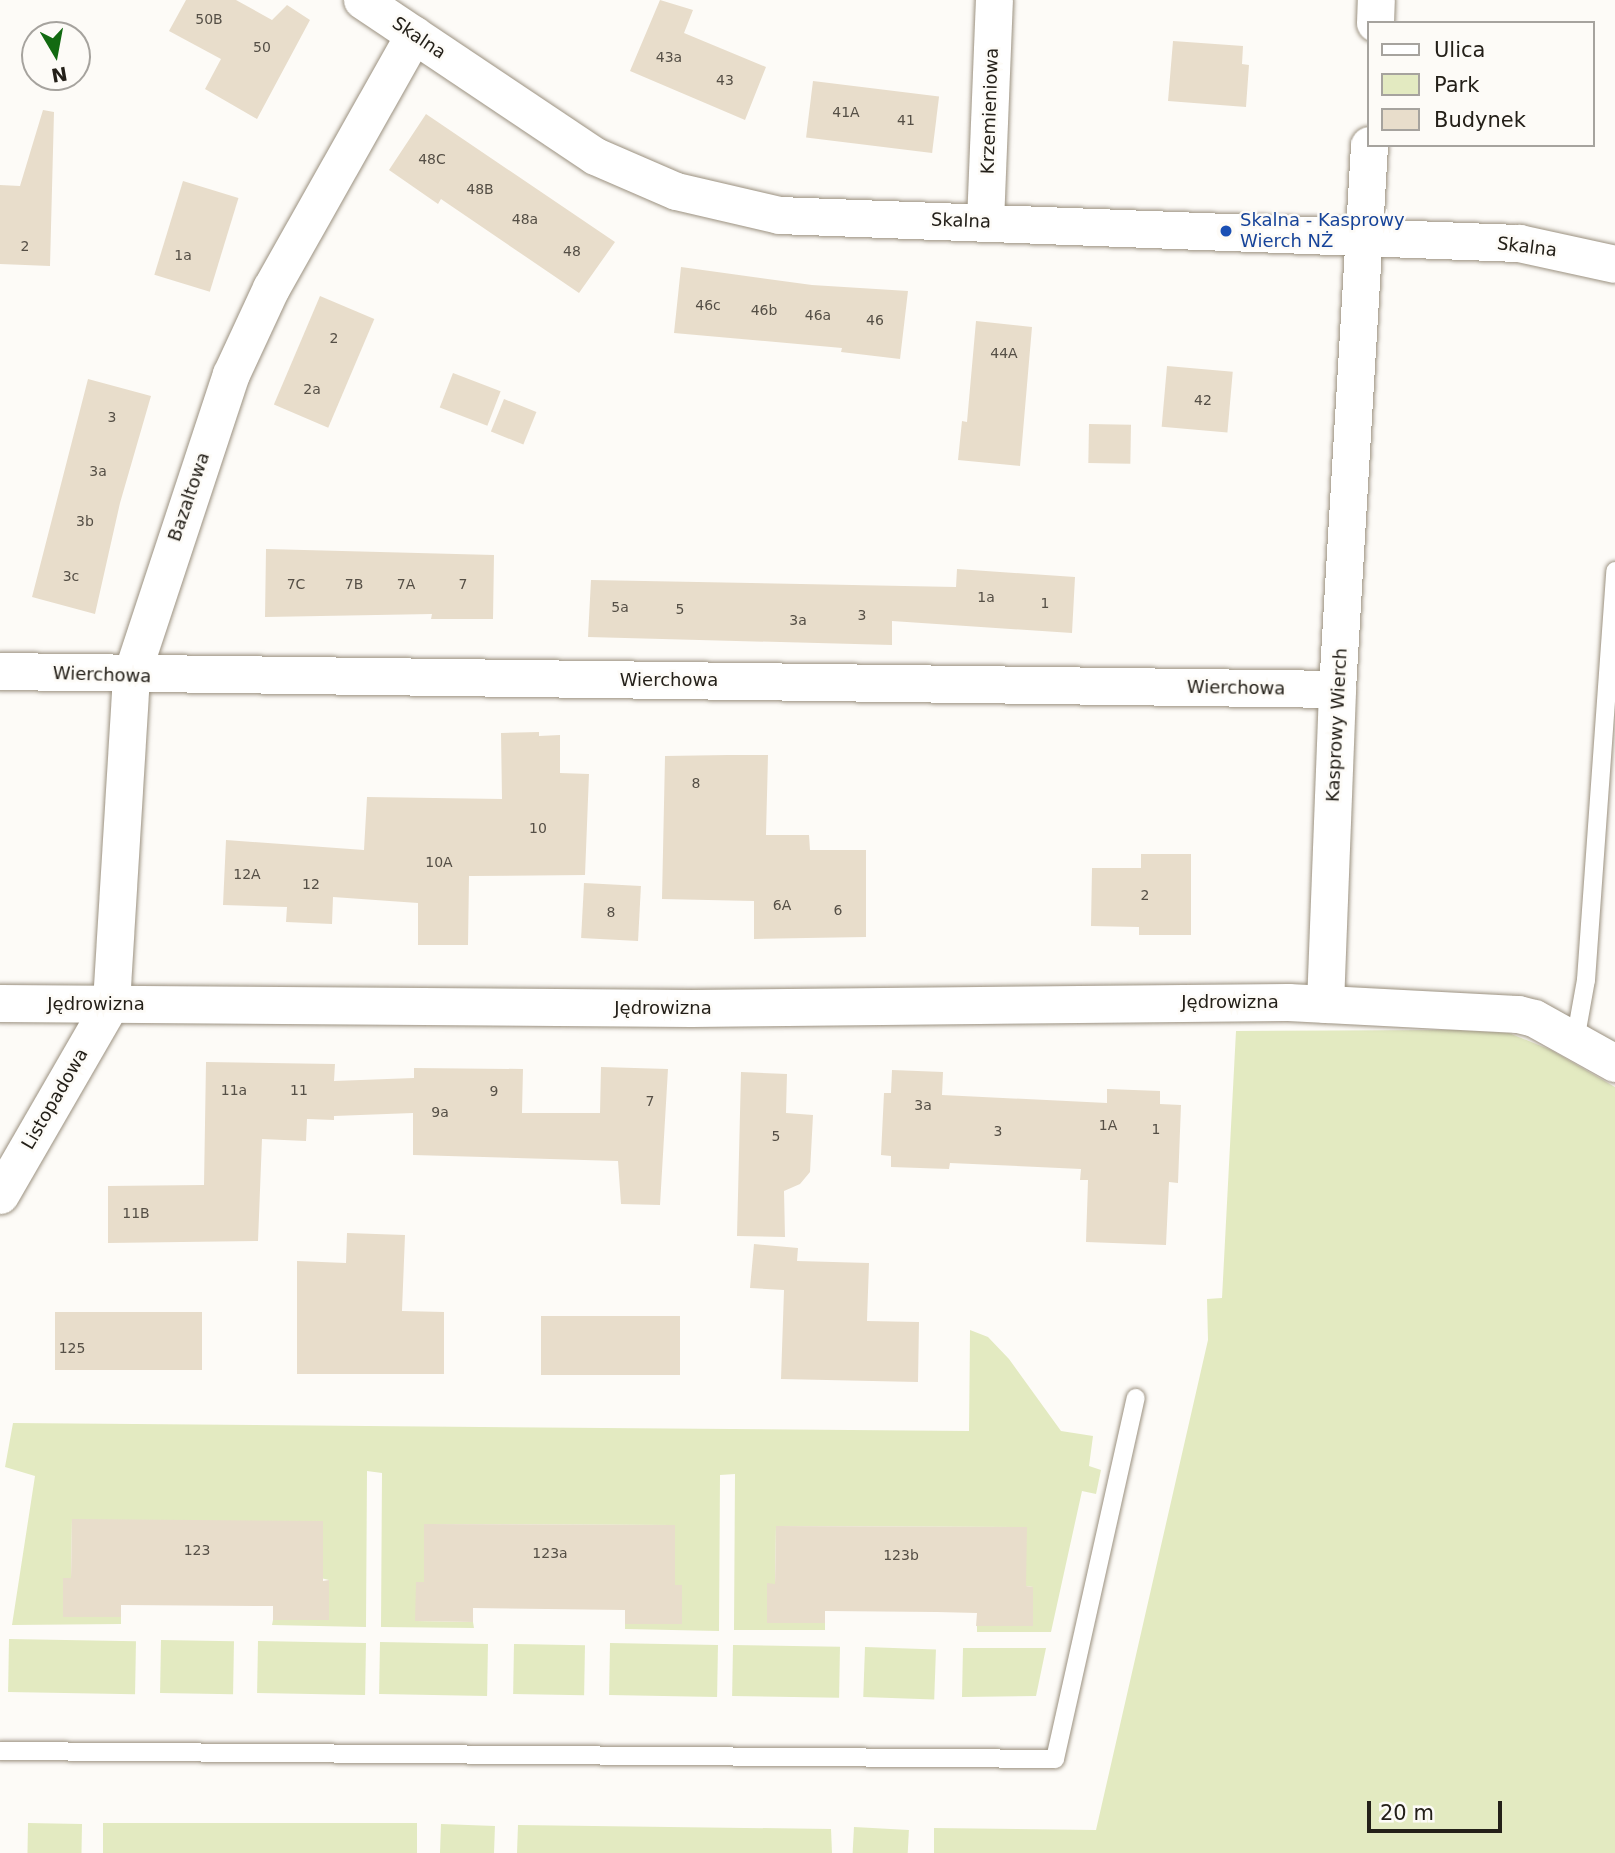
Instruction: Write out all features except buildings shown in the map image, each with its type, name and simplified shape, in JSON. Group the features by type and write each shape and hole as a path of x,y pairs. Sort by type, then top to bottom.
{"street":[{"name":"Skalna","path":"362,0 595,156 676,191 779,215 1365,235 1519,243 1615,264"},
{"name":"Krzemieniowa","path":"985,222 994,0"},
{"path":"1375,21 1376,0"},
{"name":"Bazaltowa","path":"111,1003 131,676 180,524 249,332 414,34"},
{"name":"Kasprowy Wierch","path":"1325,1004 1337,689 1369,147"},
{"name":"Wierchowa","path":"0,671 131,676 1337,689"},
{"name":"Jędrowizna","path":"0,1003 677,1008 1325,1004"},
{"name":"Listopadowa","path":"0,1195 111,1003"},
{"path":"1325,1004 1518,1014 1615,1063"}],"lane":[{"path":"1575,1041 1587,980 1615,571"},
{"path":"0,1751 1055,1759 1136,1398"}],"green space":[{"path":"1453,1030 1509,1033 1551,1050 1615,1087 1615,1853 934,1853 934,1828 1096,1830 1208,1340 1207,1299 1222,1298 1236,1031"},
{"path":"970,1330 988,1337 1009,1359 1061,1431 1093,1436 1089,1466 1101,1470 1096,1494 1082,1491 1051,1632 977,1632 977,1626 1033,1625 1033,1587 1026,1586 1026,1527 776,1526 775,1584 767,1584 767,1623 825,1623 825,1630 734,1630 735,1474 720,1475 719,1631 625,1629 625,1624 682,1585 675,1585 675,1525 425,1524 424,1582 416,1582 416,1621 473,1622 474,1628 381,1627 382,1473 367,1471 366,1627 272,1625 273,1620 329,1619 329,1580 72,1519 71,1578 63,1578 121,1617 121,1624 12,1625 35,1476 5,1467 13,1423 969,1431"},
{"path":"9,1639 136,1641 135,1694 8,1692"},
{"path":"161,1640 234,1641 233,1694 160,1693"},
{"path":"258,1641 366,1643 365,1695 257,1693"},
{"path":"380,1642 488,1644 487,1696 379,1694"},
{"path":"610,1643 718,1645 717,1697 609,1695"},
{"path":"514,1644 585,1645 584,1695 513,1694"},
{"path":"733,1645 840,1647 839,1698 732,1696"},
{"path":"865,1647 936,1649 934,1699 863,1697"},
{"path":"963,1648 1046,1648 1036,1696 962,1697"},
{"path":"28,1823 82,1824 81,1853 27,1853"},
{"path":"103,1823 417,1823 417,1853 103,1853"},
{"path":"441,1824 495,1826 494,1853 440,1853"},
{"path":"518,1825 831,1829 832,1853 517,1853"},
{"path":"854,1827 909,1830 908,1853 853,1853"}],"place":[{"name":"Skalna - Kasprowy Wierch NŻ","path":"1226,231"}]}
